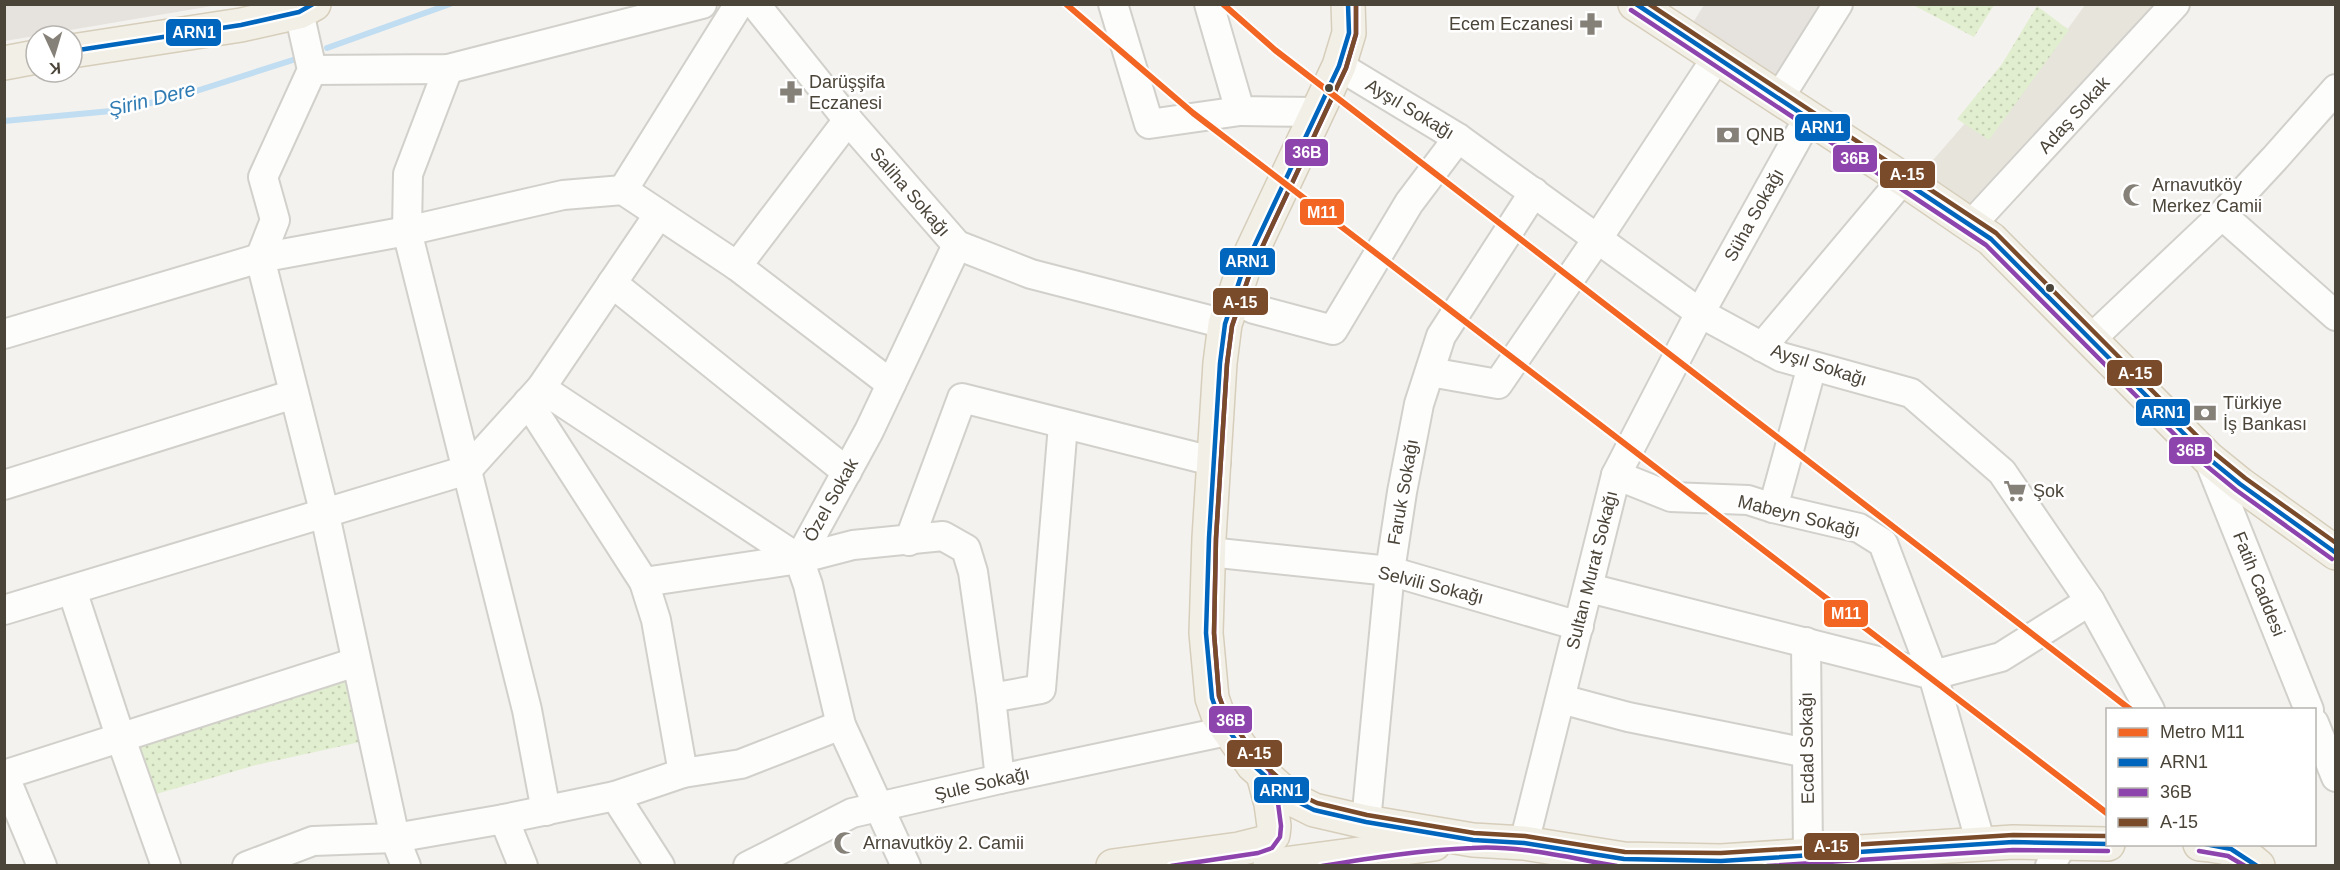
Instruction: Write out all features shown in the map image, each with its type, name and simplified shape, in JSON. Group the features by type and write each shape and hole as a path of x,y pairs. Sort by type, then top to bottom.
{"main road":[{"path":"1348,4 1349,33 1339,66 1248,260 1229,312 1220,363 1206,633 1212,698 1218,716 1227,731 1253,765 1290,798 1314,810 1366,846"},
{"path":"1635,4 1971,225 2017,263 2208,459 2336,553"},
{"path":"84,49 241,26 306,8"},
{"path":"4,63 24,59"},
{"path":"1113,866 1239,849 1267,842 1273,835 1274,826 1263,774"},
{"path":"1270,866 1366,846 1473,840 1522,858 1722,863 1825,858 2013,842 2056,855 2106,844"},
{"path":"2219,846 2242,854 2258,866"}],"street":[{"path":"312,70 448,69 702,4"},
{"path":"623,190 739,4"},
{"name":"Saliha Sokağı","path":"755,4 848,120 957,245 1031,274 1229,312 1254,309 1333,330 1409,203 1458,138"},
{"path":"1113,4 1149,124 1240,111 1318,112"},
{"path":"1209,4 1240,111"},
{"path":"1779,98 1838,4"},
{"name":"Adaş Sokak","path":"1971,225 2175,4"},
{"path":"306,8 312,70 263,177 275,220 260,258 325,515 395,838 406,866"},
{"path":"1430,372 1498,384 1598,238 1716,57"},
{"name":"Ayşıl Sokağı","path":"1339,66 1458,138 1700,313 1781,357 1911,393 2002,472 2090,601 2149,708"},
{"path":"448,69 408,174 407,231 527,710 546,811"},
{"path":"2091,339 2222,215 2336,89"},
{"name":"Süha Sokağı","path":"1700,313 1809,117"},
{"path":"737,266 848,120"},
{"path":"1762,347 1903,179"},
{"path":"4,334 260,258 407,231 563,195 623,190 737,266 891,384"},
{"name":"Faruk Sokağı","path":"1366,846 1390,572 1419,404 1441,336 1534,192"},
{"path":"4,610 325,515 467,470 535,395 659,214"},
{"path":"2222,215 2336,316"},
{"name":"Özel Sokak","path":"906,866 841,725 808,585 799,559 847,472 957,245"},
{"path":"612,283 847,472"},
{"name":"Sultan Murat Sokağı","path":"1522,858 1616,475 1700,313"},
{"path":"1773,508 1812,366"},
{"path":"4,485 294,394"},
{"path":"535,395 799,559"},
{"path":"535,395 644,582 656,620 683,773"},
{"path":"909,541 962,398 1216,462"},
{"path":"991,698 1041,689 1063,425"},
{"name":"Fatih Caddesi","path":"2208,459 2308,708"},
{"name":"Mabeyn Sokağı","path":"1616,475 1671,497 1748,500 1859,528 1883,543 1933,675 1982,844"},
{"path":"644,582 799,559 853,545 943,536 966,549 973,572 1000,779"},
{"name":"Selvili Sokağı","path":"1209,552 1390,572 1579,626"},
{"path":"1589,588 1933,675 2001,657 2090,601"},
{"path":"72,590 166,866"},
{"name":"Ecdad Sokağı","path":"1806,642 1807,753 1825,858"},
{"path":"42,866 4,775 356,662"},
{"path":"1561,699 1628,717 1807,753"},
{"path":"247,866 286,858 312,841 395,838 615,796 683,773 741,764 841,725"},
{"path":"2316,728 2336,777"},
{"name":"Şule Sokağı","path":"748,866 778,859 852,813 1227,731"},
{"path":"615,796 660,866"},
{"path":"504,819 523,866"}],"shaded area":[{"path":"5,4 218,4 84,28 84,24 24,24 24,38 5,41"},
{"path":"1704,5 1824,5 1771,83 1689,29"},
{"path":"2085,5 2160,5 1972,215 1919,176 1967,121 1989,137"}],"green space":[{"path":"1913,5 1994,5 1974,37"},
{"path":"2037,6 2069,30 1989,140 1957,119 2002,64"},
{"path":"346,674 360,742 256,765 153,795 135,753 142,740"}],"waterway":[{"name":"Şirin Dere","path":"327,48 450,4"},
{"name":"Şirin Dere","path":"4,121 122,110 190,93 296,59"}],"metro line":[{"name":"M11","path":"1066,4 1193,113 2106,812"},
{"name":"M11","path":"1223,4 1275,50 2128,708"}],"transit line":[{"name":"ARN1","path":"84,49 241,25 299,12 313,4"},
{"name":"ARN1","path":"1348,4 1349,33 1339,66 1243,270 1225,324 1220,363 1209,538 1206,633 1212,698 1218,715 1253,765 1290,798 1314,810 1366,822 1473,840 1524,843 1624,859 1721,861 2013,842 2106,844"},
{"name":"36B","path":"1171,866 1258,853 1272,848 1280,837 1278,803 1270,771 1259,760 1225,712 1219,696 1214,633 1216,538 1227,364 1232,326 1250,273 1346,68 1356,34 1356,4"},
{"name":"A-15","path":"1356,4 1356,34 1346,68 1250,273 1232,326 1227,364 1216,538 1214,633 1219,696 1225,712 1259,760 1294,792 1317,803 1367,815 1474,833 1525,836 1625,852 1721,853 2013,835 2106,836"},
{"name":"ARN1","path":"1636,4 1991,239 2208,458 2240,484 2336,553"},
{"name":"A-15","path":"1649,4 1996,233 2213,452 2245,478 2336,543"},
{"name":"36B","path":"1631,10 1986,245 2203,463 2236,490 2332,559"},
{"name":"ARN1","path":"2215,846 2231,849 2257,866"},
{"name":"36B","path":"1322,866 1415,852 1490,848 1545,853 1617,866"},
{"name":"36B","path":"1767,866 2013,850 2108,851"},
{"name":"36B","path":"2199,851 2228,856 2245,866"}],"place":[{"name":"Ecem Eczanesi","path":"1591,24"},
{"name":"Darüşşifa Eczanesi","path":"791,92"},
{"name":"QNB","path":"1728,135"},
{"name":"Arnavutköy Merkez Camii","path":"2134,195"},
{"name":"Türkiye İş Bankası","path":"2205,413"},
{"name":"Şok","path":"2015,491"},
{"name":"Arnavutköy 2. Camii","path":"845,843"}]}
